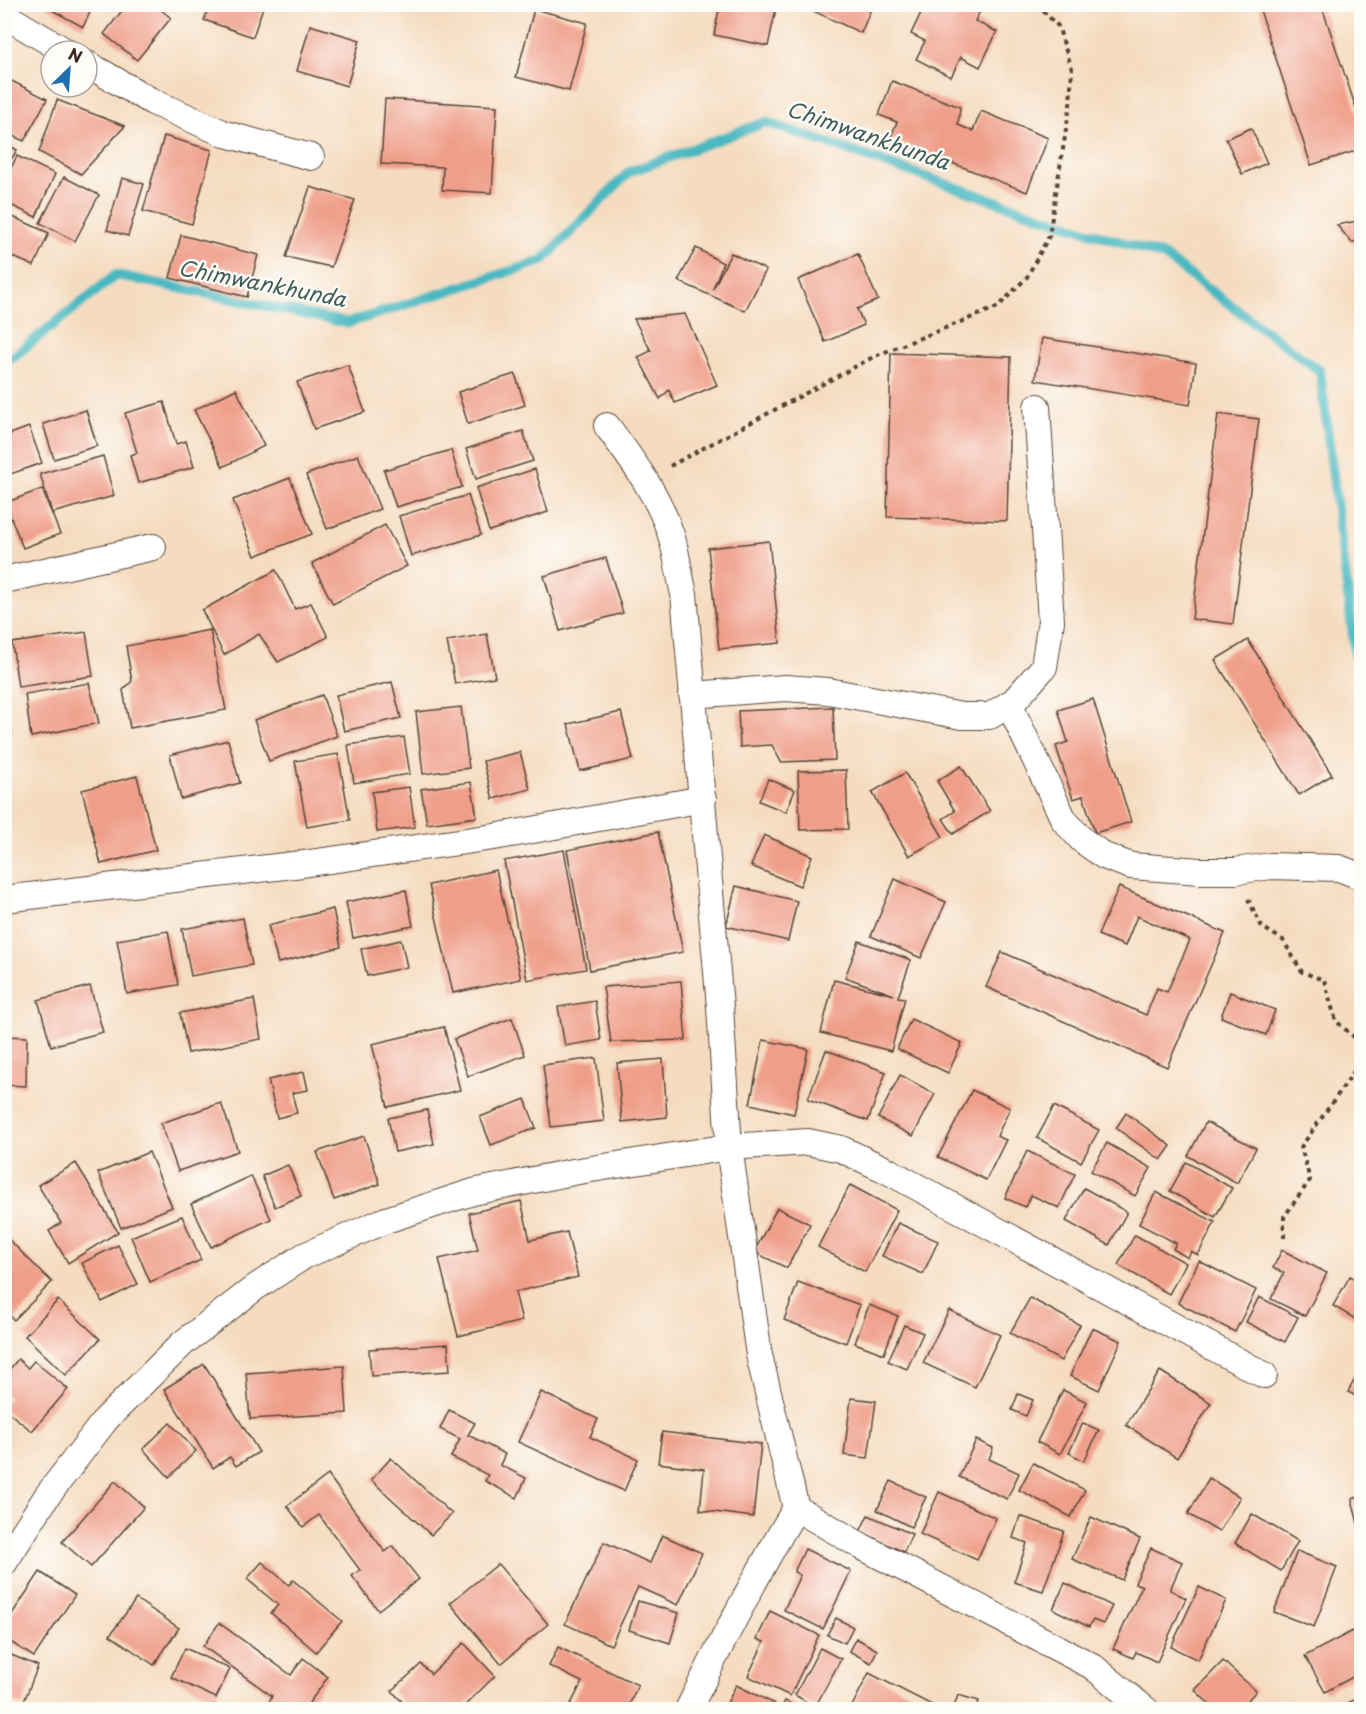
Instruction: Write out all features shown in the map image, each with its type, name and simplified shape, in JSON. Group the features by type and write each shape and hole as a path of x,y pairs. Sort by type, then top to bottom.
{"street":[{"path":"4,15 45,39"},
{"path":"99,71 153,102 225,134 311,157"},
{"path":"692,695 785,688 828,691 962,716 990,716 1009,704 1044,667 1051,621 1037,407"},
{"path":"607,426 645,479 670,535 684,594 720,1007 729,1148 759,1355 796,1509 742,1601 687,1710"},
{"path":"4,580 153,547"},
{"path":"1009,704 1064,820 1089,845 1104,856 1131,866 1235,872 1271,867 1317,866 1339,868 1362,877"},
{"path":"4,899 303,864 471,840 703,799"},
{"path":"4,1563 47,1496 106,1419 183,1343 256,1287 304,1256 386,1220 473,1192 573,1172 729,1148 808,1142 841,1149 886,1170 1264,1375"},
{"path":"796,1509 861,1546 1092,1666 1146,1710"}],"path":[{"path":"645,479 875,356 998,307 1027,277 1049,236 1070,105 1072,69 1058,26 1036,4"},
{"path":"1235,872 1262,927 1283,940 1302,972 1324,980 1336,1021 1362,1044"},
{"path":"1284,1238 1284,1217 1310,1180 1301,1147 1352,1076 1362,1058"}],"building":[{"path":"41,4 94,4 83,27"},
{"path":"127,4 154,4 171,18 137,60 104,34"},
{"path":"210,4 264,4 253,37 204,20"},
{"path":"720,4 777,4 768,46 714,35"},
{"path":"814,4 873,4 861,33 811,10"},
{"path":"925,4 967,4 980,11 975,21 997,32 980,67 961,57 951,77 916,59 925,41 911,34"},
{"path":"1258,4 1321,4 1362,126 1362,149 1311,165"},
{"path":"534,9 587,23 569,91 516,77"},
{"path":"310,25 360,40 347,86 297,71"},
{"path":"4,77 39,95 39,99 47,99 24,141 4,132"},
{"path":"892,81 960,107 958,125 973,131 981,111 1048,138 1027,192 890,139 897,122 879,115"},
{"path":"385,99 497,106 492,193 442,190 443,167 381,164"},
{"path":"57,100 125,126 81,174 39,152"},
{"path":"1251,128 1267,163 1242,174 1226,139"},
{"path":"164,136 212,150 192,224 143,211"},
{"path":"4,142 17,150 4,171"},
{"path":"17,156 55,174 36,217 4,202 4,182"},
{"path":"64,177 99,195 75,241 40,223"},
{"path":"122,178 144,184 128,236 107,230"},
{"path":"310,187 355,200 331,267 286,257"},
{"path":"4,213 49,233 34,266 4,253"},
{"path":"1362,217 1362,238 1352,243 1337,225 1357,221"},
{"path":"181,235 258,255 247,297 170,278"},
{"path":"696,248 723,263 713,289 731,253 766,270 745,311 678,281"},
{"path":"858,254 878,300 857,309 864,325 825,342 798,280"},
{"path":"685,314 717,385 675,403 669,390 660,399 638,357 651,351 634,319"},
{"path":"1042,338 1196,363 1190,405 1035,380"},
{"path":"891,353 1011,357 1007,521 887,517"},
{"path":"348,365 365,412 314,429 297,382"},
{"path":"515,374 525,405 468,424 458,392"},
{"path":"236,389 264,446 223,467 194,410"},
{"path":"164,402 176,444 186,441 194,467 138,483 130,455 137,453 125,413"},
{"path":"86,410 97,446 54,459 43,424"},
{"path":"1218,414 1259,419 1233,624 1192,619"},
{"path":"29,427 42,463 5,476 5,436"},
{"path":"523,431 533,461 476,479 466,449"},
{"path":"451,450 462,487 396,507 384,470"},
{"path":"358,455 380,509 327,529 306,475"},
{"path":"103,456 114,496 52,513 40,474"},
{"path":"535,469 548,512 489,531 476,488"},
{"path":"290,478 312,534 255,556 233,500"},
{"path":"42,489 60,534 23,548 5,503"},
{"path":"468,495 481,535 411,556 399,516"},
{"path":"385,525 407,566 333,604 312,563"},
{"path":"769,541 780,643 719,649 708,548"},
{"path":"606,558 623,613 560,631 544,576"},
{"path":"276,570 295,609 311,603 328,637 278,662 259,634 224,655 202,610"},
{"path":"210,630 226,710 130,728 123,690 132,681 126,646"},
{"path":"86,632 93,676 18,687 12,643"},
{"path":"487,634 495,677 455,684 447,641"},
{"path":"1248,640 1332,775 1299,795 1215,660"},
{"path":"392,682 401,718 344,731 336,695"},
{"path":"89,683 99,723 31,737 25,694"},
{"path":"322,695 337,736 269,761 254,720"},
{"path":"1093,699 1131,822 1095,833 1083,796 1073,799 1056,746 1068,742 1058,710"},
{"path":"5,707 12,732 5,734"},
{"path":"461,707 469,768 423,774 416,712"},
{"path":"833,707 835,760 781,762 772,745 740,747 738,711"},
{"path":"621,712 633,759 580,771 568,724"},
{"path":"404,737 410,774 354,783 348,745"},
{"path":"228,740 240,783 181,799 170,755"},
{"path":"520,752 530,789 493,799 483,761"},
{"path":"338,754 350,820 307,827 295,761"},
{"path":"961,766 990,811 953,834 943,819 955,811 937,781"},
{"path":"846,770 848,829 800,830 798,771"},
{"path":"905,773 943,837 909,856 872,792"},
{"path":"137,776 156,850 101,864 82,790"},
{"path":"768,779 795,790 786,812 759,801"},
{"path":"471,782 477,817 427,824 421,789"},
{"path":"409,787 415,827 377,832 372,792"},
{"path":"658,832 683,952 590,970 567,850"},
{"path":"764,835 812,856 800,886 751,866"},
{"path":"564,850 586,969 527,980 504,861"},
{"path":"496,870 521,979 453,993 429,885"},
{"path":"895,879 946,902 921,958 871,936"},
{"path":"736,886 797,901 788,941 726,926"},
{"path":"1119,887 1225,933 1167,1067 986,987 1002,952 1146,1015 1157,988 1167,992 1190,940 1137,916 1125,946 1098,935"},
{"path":"406,890 413,926 353,938 346,902"},
{"path":"333,909 341,947 278,963 268,925"},
{"path":"243,918 252,965 191,976 182,929"},
{"path":"168,931 178,985 127,994 117,940"},
{"path":"401,940 407,967 367,976 361,949"},
{"path":"859,941 911,960 898,997 905,998 891,1051 821,1033 834,980 894,995 845,977"},
{"path":"681,981 686,1040 611,1042 603,987"},
{"path":"90,986 103,1032 51,1046 38,1000"},
{"path":"1230,992 1275,1010 1266,1035 1221,1017"},
{"path":"254,999 261,1039 188,1053 180,1013"},
{"path":"595,1001 601,1040 565,1046 558,1007"},
{"path":"512,1018 525,1055 468,1076 454,1039"},
{"path":"911,1019 962,1043 948,1073 897,1049"},
{"path":"444,1027 460,1090 388,1107 372,1044"},
{"path":"4,1036 27,1037 26,1086 4,1085"},
{"path":"763,1040 808,1049 794,1114 750,1104"},
{"path":"826,1050 886,1072 868,1121 808,1099"},
{"path":"596,1058 604,1121 551,1127 543,1065"},
{"path":"663,1059 667,1117 622,1122 617,1063"},
{"path":"304,1072 308,1090 292,1093 297,1113 277,1118 268,1080"},
{"path":"900,1075 935,1094 913,1136 878,1118"},
{"path":"972,1090 1010,1108 997,1136 1006,1140 986,1180 938,1157"},
{"path":"525,1099 536,1128 491,1145 480,1117"},
{"path":"221,1103 238,1151 178,1171 161,1123"},
{"path":"1054,1106 1099,1130 1081,1162 1037,1138"},
{"path":"427,1110 434,1144 395,1152 388,1118"},
{"path":"1126,1113 1171,1146 1161,1160 1116,1128"},
{"path":"1206,1122 1256,1148 1237,1183 1188,1156"},
{"path":"364,1136 380,1184 334,1200 317,1152"},
{"path":"1107,1143 1151,1168 1135,1196 1091,1171"},
{"path":"1027,1151 1075,1174 1059,1208 1031,1195 1025,1207 1005,1198"},
{"path":"149,1152 172,1207 121,1228 98,1173"},
{"path":"1186,1162 1232,1188 1215,1217 1170,1191"},
{"path":"76,1163 118,1232 68,1263 49,1231 61,1223 38,1185"},
{"path":"288,1165 301,1196 275,1207 262,1176"},
{"path":"251,1176 271,1219 211,1247 191,1204"},
{"path":"850,1185 897,1210 865,1272 818,1247"},
{"path":"1084,1188 1127,1212 1109,1245 1066,1221"},
{"path":"1156,1192 1215,1222 1198,1255 1191,1251 1188,1258 1173,1249 1176,1243 1139,1224"},
{"path":"521,1201 530,1240 567,1232 578,1277 515,1292 522,1321 458,1336 439,1259 478,1250 469,1213"},
{"path":"777,1208 810,1224 787,1268 754,1252"},
{"path":"182,1216 201,1260 150,1282 131,1237"},
{"path":"898,1223 938,1241 923,1274 882,1256"},
{"path":"4,1235 52,1282 14,1320 4,1310"},
{"path":"1135,1235 1186,1263 1169,1294 1118,1265"},
{"path":"118,1245 138,1284 102,1302 82,1263"},
{"path":"1282,1250 1327,1273 1305,1316 1271,1299 1284,1273 1273,1268"},
{"path":"1199,1261 1256,1290 1235,1332 1178,1303"},
{"path":"1350,1276 1362,1283 1362,1323 1333,1306"},
{"path":"798,1282 860,1305 846,1343 784,1320"},
{"path":"1259,1297 1298,1317 1285,1342 1246,1322"},
{"path":"1030,1298 1080,1325 1061,1361 1010,1333"},
{"path":"58,1300 100,1339 66,1375 25,1336"},
{"path":"869,1305 898,1316 884,1354 855,1343"},
{"path":"949,1310 1000,1335 975,1387 923,1363"},
{"path":"904,1325 923,1333 907,1369 888,1361"},
{"path":"1092,1328 1121,1341 1099,1390 1070,1376"},
{"path":"448,1344 450,1371 371,1376 369,1349"},
{"path":"18,1359 28,1368 34,1361 68,1389 32,1431 4,1409 4,1404 10,1398 5,1394 5,1375"},
{"path":"204,1364 259,1452 236,1466 230,1457 213,1468 164,1389"},
{"path":"344,1366 347,1413 250,1419 246,1373"},
{"path":"1362,1366 1362,1399 1348,1392"},
{"path":"1160,1371 1211,1403 1177,1458 1126,1425"},
{"path":"1063,1390 1087,1402 1060,1454 1037,1442"},
{"path":"541,1392 598,1419 590,1437 638,1459 624,1491 518,1442"},
{"path":"1018,1394 1033,1400 1026,1416 1012,1410"},
{"path":"851,1398 876,1401 868,1458 844,1455"},
{"path":"449,1410 475,1423 468,1435 505,1454 500,1465 526,1478 517,1498 485,1481 488,1475 451,1457 460,1439 440,1429"},
{"path":"170,1423 196,1451 169,1477 143,1449"},
{"path":"1083,1423 1099,1430 1084,1461 1069,1453"},
{"path":"662,1432 761,1444 753,1517 700,1510 704,1469 658,1463"},
{"path":"976,1440 993,1448 989,1459 1019,1473 1007,1499 959,1477"},
{"path":"391,1458 452,1514 431,1535 371,1480"},
{"path":"1033,1463 1085,1490 1071,1517 1019,1490"},
{"path":"328,1475 385,1552 393,1546 419,1579 378,1610 352,1576 360,1570 319,1515 303,1527 287,1506"},
{"path":"1209,1478 1240,1497 1219,1532 1188,1514"},
{"path":"115,1481 144,1507 91,1567 62,1542"},
{"path":"891,1481 926,1497 911,1527 877,1510"},
{"path":"939,1492 996,1518 977,1560 920,1534"},
{"path":"1362,1496 1362,1536 1361,1536 1352,1499"},
{"path":"1252,1514 1298,1541 1281,1571 1235,1543"},
{"path":"868,1515 912,1534 904,1552 860,1532"},
{"path":"1020,1516 1064,1531 1043,1591 1014,1582 1027,1543 1013,1538"},
{"path":"1091,1517 1140,1539 1122,1580 1072,1559"},
{"path":"662,1535 702,1553 678,1605 638,1587 611,1645 565,1624 604,1542 650,1563"},
{"path":"1151,1548 1182,1562 1170,1590 1186,1598 1157,1662 1136,1652 1133,1658 1113,1649 1142,1586 1135,1583"},
{"path":"805,1549 851,1571 823,1629 784,1610 800,1575 794,1572"},
{"path":"1297,1551 1337,1567 1314,1627 1274,1612"},
{"path":"262,1562 289,1585 293,1580 342,1621 316,1652 271,1613 278,1605 247,1579"},
{"path":"498,1564 548,1624 501,1664 450,1603"},
{"path":"40,1572 75,1595 34,1657 4,1638 4,1626"},
{"path":"1065,1583 1112,1606 1103,1624 1093,1620 1089,1627 1053,1609"},
{"path":"1199,1587 1226,1600 1198,1660 1171,1647"},
{"path":"136,1599 179,1628 154,1665 110,1635"},
{"path":"638,1601 679,1613 670,1643 629,1630"},
{"path":"770,1611 819,1635 790,1696 748,1676 764,1642 757,1639"},
{"path":"836,1618 853,1627 845,1643 827,1635"},
{"path":"219,1623 291,1675 303,1658 328,1677 304,1710 279,1710 269,1702 272,1696 203,1646"},
{"path":"1362,1626 1362,1672 1325,1692 1305,1656"},
{"path":"856,1638 877,1650 871,1663 849,1651"},
{"path":"464,1643 495,1676 460,1710 410,1710 392,1691 421,1664 431,1674"},
{"path":"558,1647 638,1685 627,1710 568,1710 582,1682 549,1666"},
{"path":"185,1648 230,1669 216,1698 171,1677"},
{"path":"820,1648 841,1659 815,1707 795,1695"},
{"path":"4,1652 38,1666 22,1706 4,1698"},
{"path":"1223,1661 1256,1691 1239,1710 1215,1710 1195,1690"},
{"path":"869,1673 932,1705 930,1710 850,1710"},
{"path":"736,1685 775,1704 772,1710 724,1710"},
{"path":"958,1695 979,1701 976,1710 953,1710"},
{"path":"1362,1696 1362,1710 1339,1710 1338,1708"},
{"path":"785,1701 803,1710 780,1710"}],"waterway":[{"name":"Chimwankhunda","path":"4,364 116,275 348,323 542,261 629,172 766,122 1027,212 1164,256 1320,371 1356,660 1362,664"}]}
